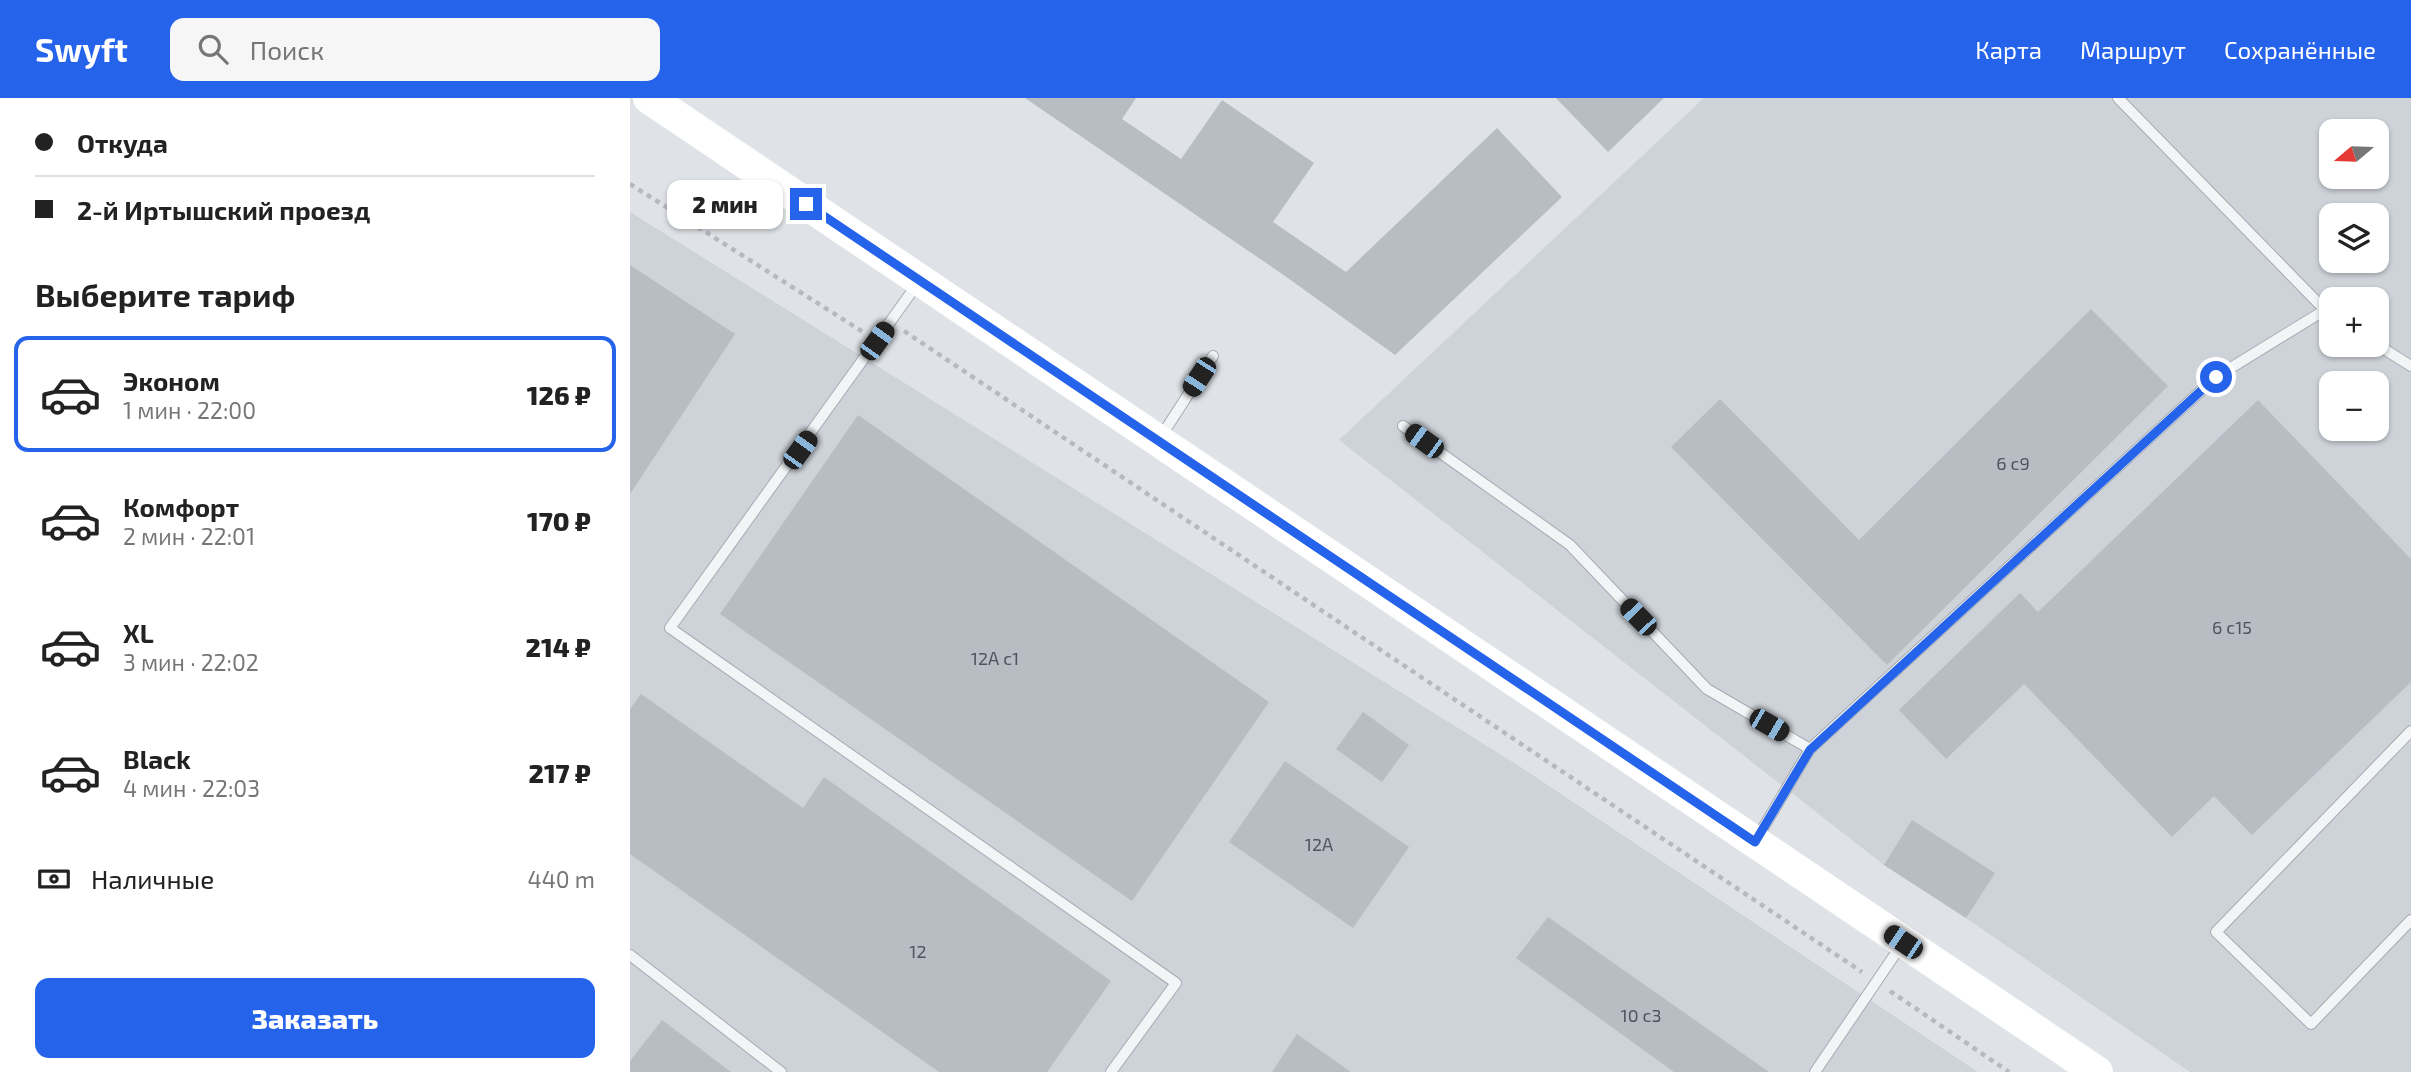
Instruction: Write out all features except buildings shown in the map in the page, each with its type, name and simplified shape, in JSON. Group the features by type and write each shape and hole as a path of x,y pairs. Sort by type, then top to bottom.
{"street":[{"path":"649,98 2097,1072"}],"lane":[{"path":"2118,98 2319,303"},
{"path":"920,281 670,628 1176,983 1111,1072"},
{"path":"1755,842 1810,750 2216,377 2319,317"},
{"path":"2389,352 2411,366"},
{"path":"1158,440 1213,356"},
{"path":"1403,426 1570,545 1707,689 1810,750"},
{"path":"2411,731 2216,932 2311,1024 2411,920"},
{"path":"1815,1072 1903,942"},
{"path":"630,956 781,1072"}],"path":[{"path":"630,184 877,341 902,329 2009,1072"}],"shaded area":[{"path":"1704,98 2411,98 2411,1072 2190,1072 1884,865 1339,440"},
{"path":"630,212 1519,766 1978,1072 630,1072"}],"route":[{"path":"806,204 1755,842 1810,750 2216,377"}]}
